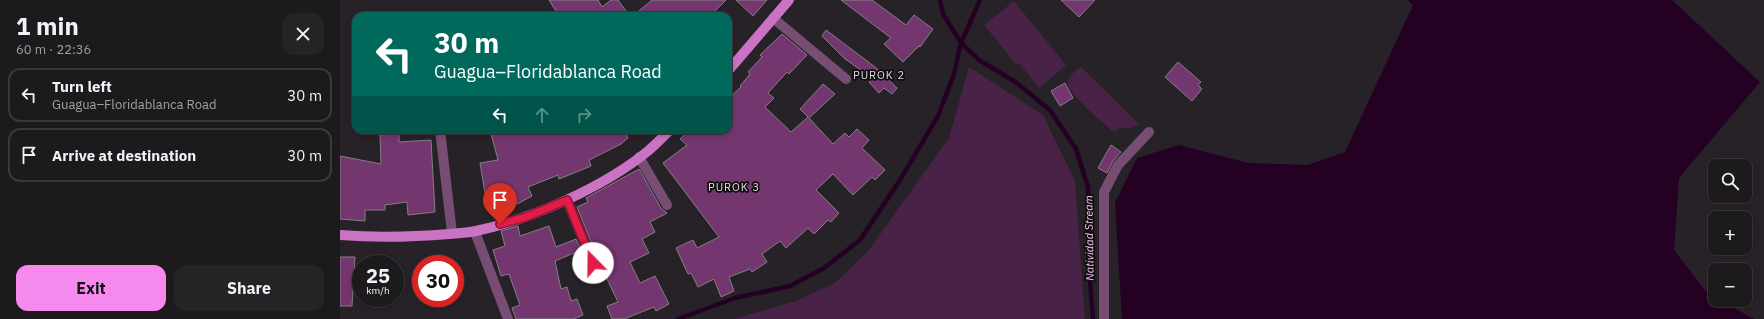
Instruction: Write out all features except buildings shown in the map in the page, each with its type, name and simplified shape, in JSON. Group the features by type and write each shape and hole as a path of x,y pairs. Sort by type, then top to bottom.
{"main road":[{"path":"732,66 789,0"},
{"path":"340,235 368,237 428,236 475,232 526,217 567,200 610,176 639,157 665,134"}],"street":[{"path":"774,18 846,79"},
{"path":"1104,319 1104,192 1118,165 1150,132"},
{"path":"440,134 452,233"},
{"path":"639,157 668,206"},
{"path":"567,200 593,263"},
{"path":"475,232 508,319"}],"shaded area":[{"path":"1407,0 1672,0 1760,82 1679,178 1674,250 1708,294 1708,307 1732,307 1754,319 1122,319 1115,203 1137,158 1179,145 1248,163 1308,165 1345,152 1413,5"},
{"path":"1014,1 1066,65 1039,88 1020,64 1014,63 984,25"},
{"path":"969,67 1043,115 1075,181 1085,319 734,319 796,301 835,283 869,250 949,138"},
{"path":"1081,67 1139,124 1128,129 1119,127 1116,131 1112,131 1087,108 1074,95 1068,84 1070,76"}],"waterway":[{"name":"Natividad Stream","path":"940,0 943,14 961,43 979,60 1014,81 1050,110 1076,149 1088,187 1090,281 1093,319"},
{"path":"678,319 735,298 790,286 824,268 860,240 900,180 938,116 954,74 961,43 980,0"}],"district":[{"name":"PUROK 2","path":"879,75"},
{"name":"PUROK 3","path":"734,187"}],"route":[{"path":"500,224 526,217 567,200 593,263"}]}
